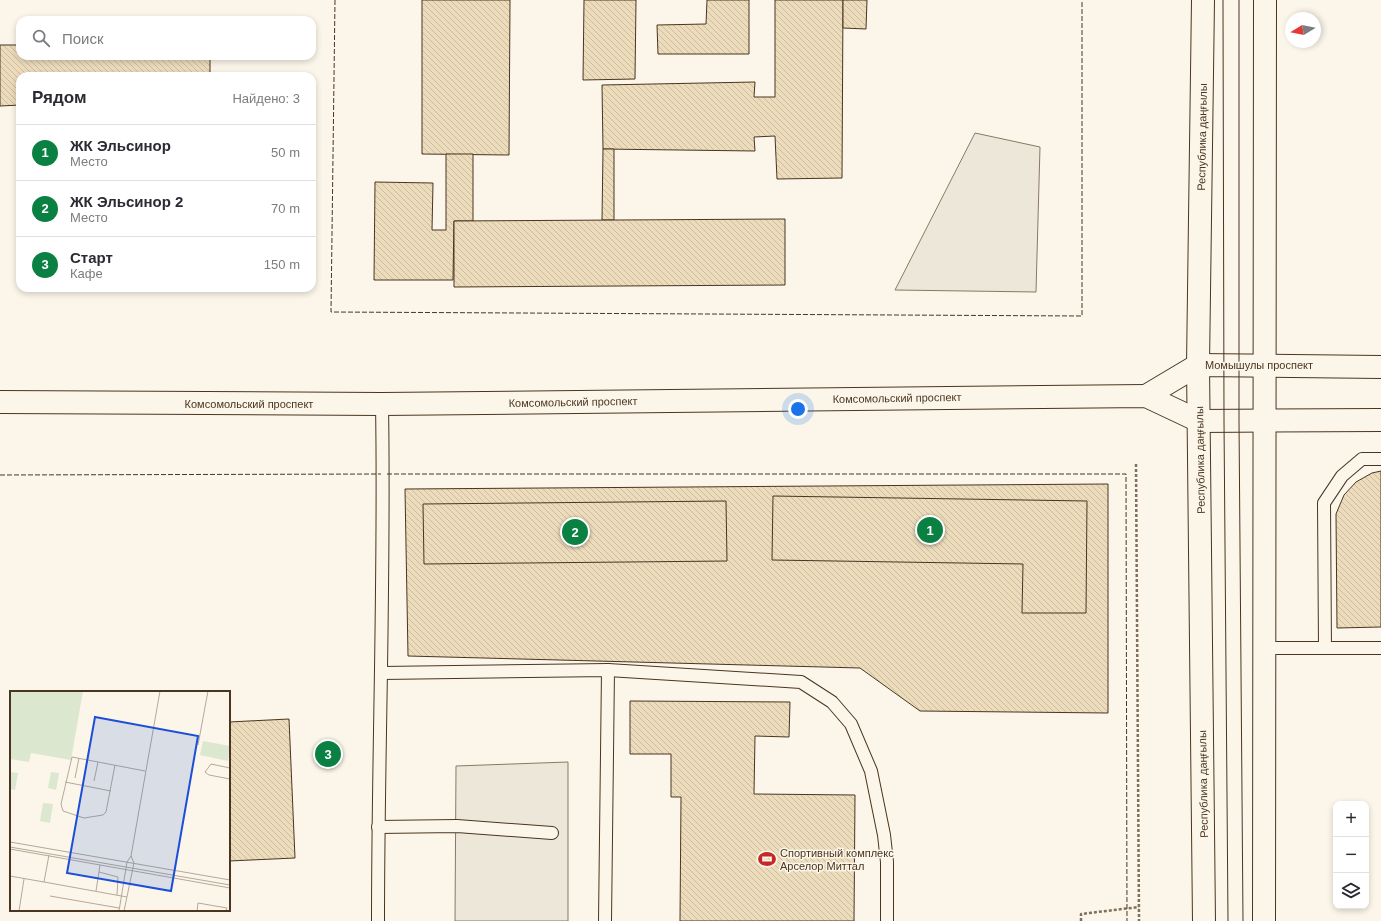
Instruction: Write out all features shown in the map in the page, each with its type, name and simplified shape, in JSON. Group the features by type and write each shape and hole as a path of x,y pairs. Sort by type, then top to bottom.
{"main road":[{"name":"Республика даңғылы","path":"1203,0 1198,365 1204,921"},
{"path":"1264,921 1265,0"},
{"name":"Момышулы проспект","path":"1146,396 1198,365 1381,367"},
{"path":"1146,396 1199,421 1381,420"},
{"name":"Комсомольский проспект","path":"0,402 382,404 1146,396"}],"lane":[{"path":"378,921 378,827 382,673 384,474 382,404"},
{"path":"1325,648 1324,503 1342,476 1362,459 1381,458"},
{"path":"1265,648 1381,648"},
{"path":"382,673 608,670 801,682 832,702 851,724 871,771 884,835 887,862 887,921"},
{"path":"605,921 608,670"},
{"path":"378,827 457,826 552,833"}],"path":[{"path":"1136,464 1139,921"},
{"path":"1081,921 1081,914 1139,907"}],"shaded area":[{"path":"975,133 1040,147 1036,292 895,290"},
{"path":"568,762 568,921 455,921 456,766"}],"building":[{"path":"422,0 510,0 509,155 422,154"},
{"path":"584,0 636,0 635,79 583,80"},
{"path":"707,0 749,0 749,54 658,54 657,25 706,24"},
{"path":"775,0 843,0 842,178 777,179 775,136 754,137 755,151 603,149 602,85 755,82 754,97 775,97"},
{"path":"843,0 867,0 866,29 843,28"},
{"path":"0,45 16,45 16,60 210,60 210,72 16,72 16,105 0,106"},
{"path":"603,149 614,149 614,220 602,220"},
{"path":"446,154 473,154 473,221 454,221 453,280 374,280 375,182 433,183 432,230 446,230"},
{"path":"785,219 785,285 454,287 454,221"},
{"path":"1381,471 1381,627 1337,628 1336,514 1344,495 1356,482 1372,473"},
{"path":"1108,484 1108,713 920,711 860,668 408,656 405,489"},
{"path":"773,496 1087,501 1086,613 1022,613 1023,564 772,560"},
{"path":"726,501 727,561 424,564 423,504"},
{"name":"Спортивный комплекс Арселор Миттал","path":"630,701 790,702 789,737 755,736 754,794 855,795 854,921 680,921 681,797 671,797 671,754 630,754"},
{"path":"289,719 295,858 230,861 230,722"}],"tram line":[{"path":"1223,0 1224,421 1228,921"},
{"path":"1239,0 1239,421 1243,921"}],"fence":[{"path":"335,0 331,312 1082,316 1082,0"},
{"path":"0,475 381,474"},
{"path":"387,474 1126,474 1127,921"}],"place":[{"name":"ЖК Эльсинор","path":"930,530"},
{"name":"ЖК Эльсинор 2","path":"575,532"},
{"name":"Старт","path":"328,754"},
{"name":"Спортивный комплекс Арселор Миттал","path":"767,859"}]}
